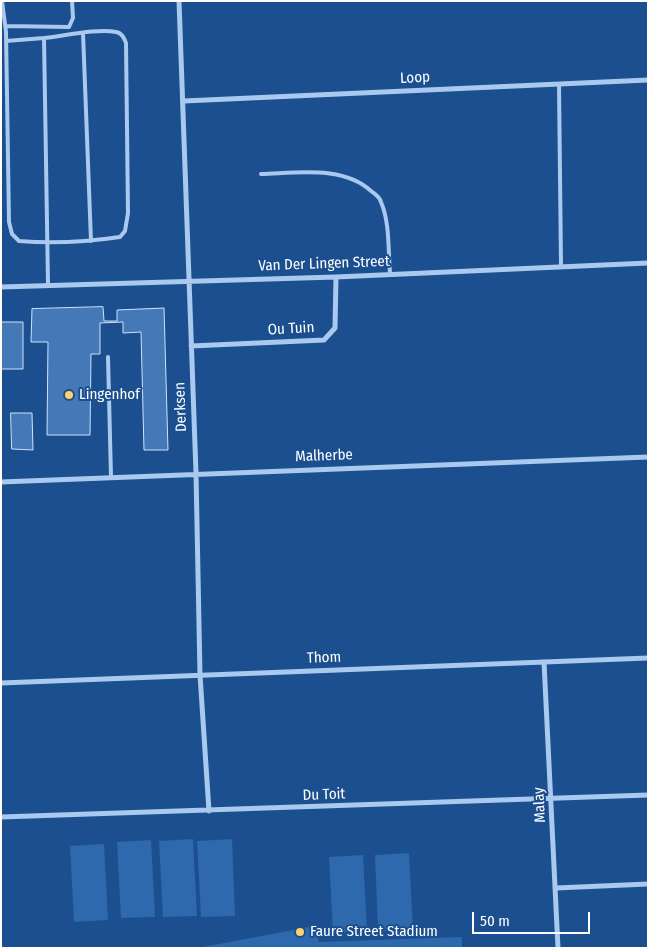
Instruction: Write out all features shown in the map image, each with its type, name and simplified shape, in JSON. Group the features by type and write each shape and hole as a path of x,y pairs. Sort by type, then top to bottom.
{"street":[{"name":"Derksen","path":"179,1 196,473 200,675 209,811"},
{"name":"Loop","path":"184,102 648,80"},
{"name":"Van Der Lingen Street","path":"1,287 48,284 336,277 648,263"},
{"name":"Ou Tuin","path":"191,346 324,340 335,328 336,277"},
{"name":"Malherbe","path":"1,482 196,473 648,458"},
{"name":"Thom","path":"1,683 648,658"},
{"name":"Malay","path":"544,662 558,948"},
{"name":"Du Toit","path":"1,817 648,795"},
{"path":"556,888 648,884"}],"lane":[{"path":"2,1 6,26 6,41 9,222 12,234 19,241 48,243 91,242 120,237 125,231 128,213 126,43 123,36 116,32 84,33 6,41"},
{"path":"6,26 69,27 74,18 72,1"},
{"path":"84,33 91,242"},
{"path":"44,38 48,284"},
{"path":"559,84 561,266"},
{"path":"261,174 326,173 352,178 368,187 380,199 385,214 390,274"},
{"path":"108,356 111,477"}],"shaded area":[{"path":"193,839 197,916 163,917 159,841"},
{"path":"232,839 235,916 201,917 197,841"},
{"path":"151,840 155,917 121,918 117,842"},
{"path":"104,844 108,920 74,922 70,846"},
{"path":"409,853 413,930 378,931 375,855"},
{"path":"363,855 367,932 333,933 329,857"},
{"name":"Faure Street Stadium","path":"314,926 319,942 462,937 462,948 198,948"}],"building":[{"name":"Lingenhof","path":"103,307 104,321 117,321 117,310 164,308 168,450 144,450 141,332 123,333 123,322 100,323 100,354 91,354 90,435 47,435 48,342 31,342 32,309"},
{"path":"1,322 23,322 23,369 1,369"},
{"path":"11,413 32,413 33,450 12,449"}],"place":[{"name":"Lingenhof","path":"69,395"},
{"name":"Faure Street Stadium","path":"300,932"}]}
